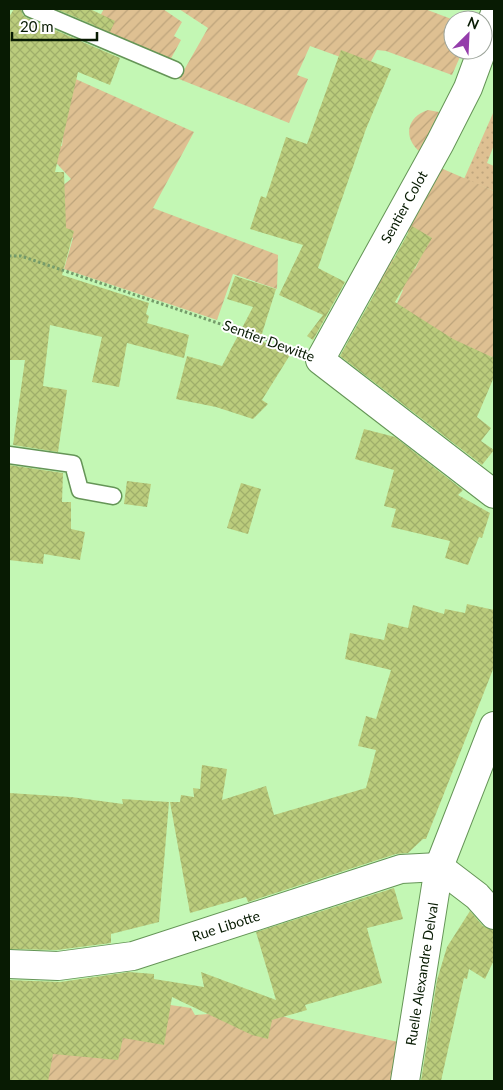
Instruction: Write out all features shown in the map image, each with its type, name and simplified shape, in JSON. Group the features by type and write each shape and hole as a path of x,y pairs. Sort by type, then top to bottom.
{"street":[{"name":"Sentier Colot","path":"320,360 440,142 468,88 478,60"},
{"name":"Sentier Dewitte","path":"320,360 494,494"},
{"name":"Ruelle Alexandre Delval","path":"405,1081 439,867 494,726"},
{"path":"439,867 477,896 494,915"},
{"name":"Rue Libotte","path":"9,964 58,966 133,956 401,869 439,867"}],"lane":[{"path":"31,9 176,70"},
{"path":"9,454 72,464 80,490 112,496"}],"path":[{"name":"Sentier Dewitte","path":"9,256 21,256 251,334 320,360"}],"shaded area":[{"path":"104,9 163,9 182,22 174,36 181,40 168,64 91,31"},
{"path":"179,9 425,9 443,16 443,60 459,60 452,75 386,51 377,50 368,67 310,46 297,75 308,79 289,123 179,79 208,28"},
{"path":"69,76 194,132 153,208 278,255 277,289 233,274 217,320 64,269 73,238 56,231 62,186 71,179 48,154 51,143 62,146"},
{"path":"428,110 439,112 420,152 411,141 409,128 415,118"},
{"path":"494,111 494,145 487,163 494,166 494,191 464,179"},
{"path":"443,169 494,191 494,358 490,356 487,361 395,308 403,290 393,283 386,295 374,289 390,258 415,269 428,241 403,230 435,170"},
{"path":"207,993 292,1019 403,1043 396,1081 34,1081 34,1060 15,1036 9,1036 9,1019 34,1021 150,1002 191,1008 195,1015 208,1014"}],"building":[{"path":"14,9 21,9 23,15 27,18 120,58 110,85 78,72 55,172 64,172 66,228 74,231 62,275 149,303 146,314 149,316 147,323 189,335 184,358 127,343 119,387 92,382 102,337 50,325 43,386 67,390 58,452 13,445 25,360 9,360 9,17"},
{"path":"56,9 90,9 115,21 110,32"},
{"path":"341,50 391,69 366,129 318,268 345,282 313,340 307,336 323,315 279,295 303,245 250,229 261,196 266,198 286,137 307,144"},
{"path":"412,226 432,238 395,302 453,339 494,358 494,377 477,417 491,428 481,441 494,450 482,465 340,356"},
{"path":"235,276 276,289 260,340 290,355 262,400 268,404 253,419 216,407 176,399 187,356 222,366 253,307 227,299"},
{"path":"364,429 395,437 463,490 458,495 490,513 482,538 479,537 468,565 445,558 450,541 391,527 396,509 384,506 394,470 355,459"},
{"path":"9,465 63,473 62,502 71,502 71,529 85,532 80,560 44,554 43,564 9,560"},
{"path":"127,481 151,484 147,507 124,504"},
{"path":"241,483 261,489 248,534 227,528"},
{"path":"467,604 494,610 494,667 426,839 423,839 408,853 396,854 248,902 246,897 190,913 170,802 180,802 181,795 194,797 193,788 200,789 202,765 227,769 222,800 266,786 274,815 366,788 376,750 358,746 366,716 376,719 391,670 345,659 350,633 384,640 388,623 408,628 413,605 444,614 445,609 465,613"},
{"path":"9,793 71,797 123,804 122,799 169,802 159,922 111,934 111,943 57,950 9,949"},
{"path":"394,888 403,919 367,928 382,983 305,1005 307,1010 272,1020 268,1039 252,1035 172,997 164,1045 123,1038 118,1060 53,1054 48,1081 9,1081 9,980 60,982 129,972 154,974 154,979 204,987 201,972 276,1000 256,932"},
{"path":"470,911 483,926 494,930 494,960 485,979 469,969 467,979 464,978 441,1081 421,1081 437,980 447,947"}]}
